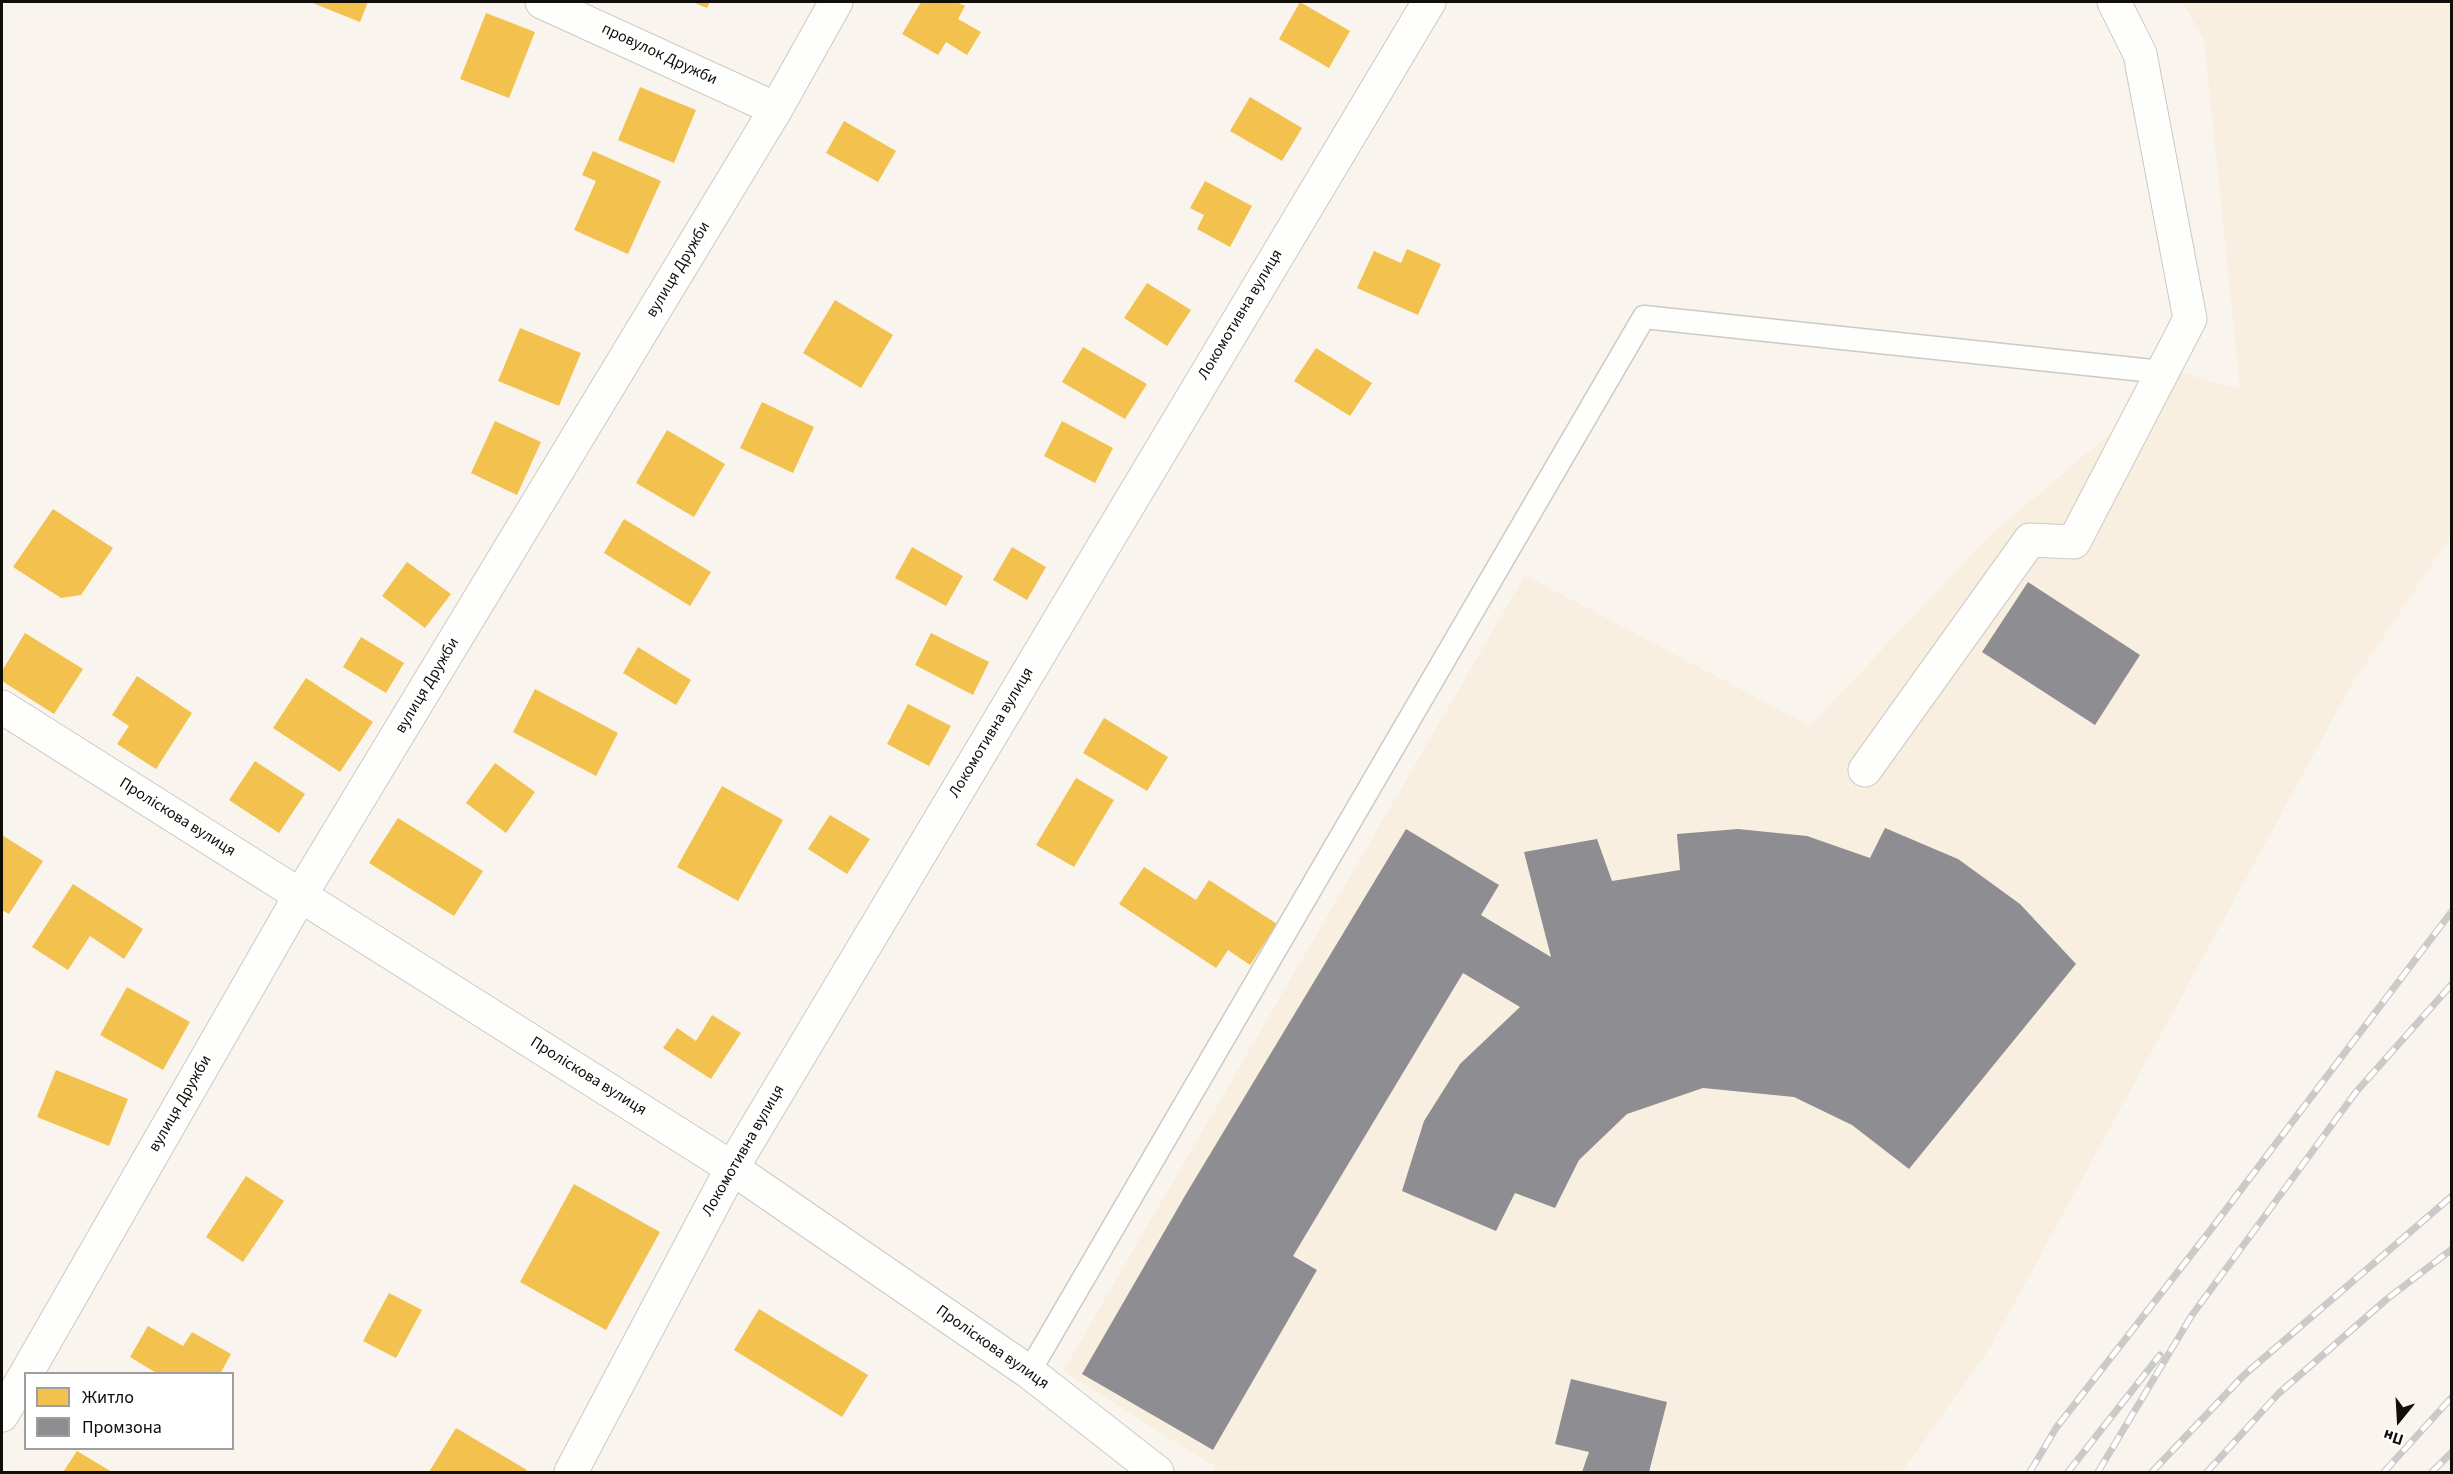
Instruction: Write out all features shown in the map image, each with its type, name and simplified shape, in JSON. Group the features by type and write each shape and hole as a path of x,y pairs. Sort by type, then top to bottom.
{"street":[{"name":"провулок Дружби","path":"542,2 776,109"},
{"name":"вулиця Дружби","path":"27,1372 300,896 776,109 836,2"},
{"name":"Локомотивна вулиця","path":"571,1473 732,1168 1429,2"},
{"path":"1865,770 2030,540 2074,542 2190,319 2140,54 2114,2"},
{"name":"Проліскова вулиця","path":"2,707 732,1168 1029,1372 1157,1473"},
{"name":"вулиця Дружби","path":"2,1415 24,1377"}],"lane":[{"path":"1029,1372 1644,317 2163,372"}],"shaded area":[{"path":"2182,2 2451,2 2451,536 2351,686 1990,1348 1902,1472 1212,1472 1215,1467 1063,1371 1525,575 1810,726 1990,535 2182,373 2240,389 2204,39"}],"building: Житло":[{"path":"310,2 368,2 360,22"},
{"path":"692,2 710,2 707,8"},
{"path":"921,2 957,2 965,6 958,19 981,32 967,55 946,42 938,55 902,34"},
{"path":"1300,2 1350,31 1329,68 1279,39"},
{"path":"486,13 535,32 509,98 460,79"},
{"path":"640,87 696,110 674,163 618,140"},
{"path":"1250,97 1302,128 1282,161 1230,131"},
{"path":"844,121 896,151 878,182 826,153"},
{"path":"593,151 661,181 628,254 574,230 596,181 582,175"},
{"path":"1205,181 1252,206 1230,247 1197,229 1204,215 1190,208"},
{"path":"1407,249 1441,264 1418,315 1357,288 1374,251 1401,263"},
{"path":"1147,283 1191,310 1167,346 1124,318"},
{"path":"835,300 893,335 861,388 803,353"},
{"path":"520,328 581,353 559,406 498,381"},
{"path":"1083,347 1147,384 1125,419 1062,382"},
{"path":"1316,348 1372,383 1350,416 1294,381"},
{"path":"762,402 814,427 793,473 740,448"},
{"path":"495,421 541,442 517,495 471,473"},
{"path":"1062,421 1113,448 1095,483 1044,456"},
{"path":"667,430 725,464 694,517 636,483"},
{"path":"53,509 113,548 81,595 61,598 13,567"},
{"path":"624,519 711,572 690,606 604,553"},
{"path":"912,547 963,576 946,606 895,578"},
{"path":"1012,547 1046,567 1027,600 993,580"},
{"path":"407,562 451,594 425,628 382,596"},
{"path":"25,633 83,669 54,714 2,681 2,671"},
{"path":"931,633 989,662 973,695 915,665"},
{"path":"361,637 404,663 386,693 343,667"},
{"path":"638,647 691,680 676,705 623,673"},
{"path":"137,676 192,713 156,769 117,744 129,726 112,715"},
{"path":"306,678 373,722 340,772 273,728"},
{"path":"535,689 618,733 596,776 513,732"},
{"path":"908,704 951,726 929,766 887,744"},
{"path":"1104,718 1168,757 1147,791 1083,753"},
{"path":"255,761 305,794 279,833 229,800"},
{"path":"495,763 535,792 506,833 466,803"},
{"path":"1076,778 1114,800 1074,867 1036,845"},
{"path":"722,786 783,820 738,901 677,867"},
{"path":"830,815 870,839 847,874 808,849"},
{"path":"398,818 483,871 454,916 369,863"},
{"path":"2,835 43,861 9,914 2,910"},
{"path":"1144,867 1196,900 1209,880 1277,924 1250,965 1228,950 1216,968 1119,904"},
{"path":"73,884 143,929 124,959 90,936 68,970 32,947"},
{"path":"127,987 190,1022 163,1070 100,1035"},
{"path":"712,1015 741,1033 711,1079 663,1048 677,1028 696,1041"},
{"path":"56,1070 128,1099 109,1146 37,1117"},
{"path":"246,1176 284,1201 243,1262 206,1237"},
{"path":"574,1184 660,1232 606,1330 520,1282"},
{"path":"389,1293 422,1310 396,1358 363,1341"},
{"path":"759,1309 868,1375 842,1417 734,1350"},
{"path":"148,1326 183,1346 192,1332 231,1354 221,1372 155,1372 130,1357"},
{"path":"456,1428 527,1470 526,1472 429,1472"},
{"path":"77,1451 112,1472 63,1472"}],"building: Промзона":[{"path":"2028,582 2140,655 2095,725 1982,652"},
{"path":"1885,828 1958,859 2020,904 2076,964 1909,1169 1852,1125 1794,1097 1703,1088 1627,1114 1579,1160 1555,1208 1515,1193 1496,1231 1402,1191 1424,1121 1460,1064 1520,1007 1463,973 1293,1256 1317,1270 1213,1450 1082,1374 1186,1194 1406,829 1499,885 1481,915 1551,957 1524,852 1597,839 1612,881 1680,870 1677,834 1738,829 1807,836 1870,858"},
{"path":"1571,1379 1667,1402 1649,1472 1582,1472 1589,1452 1555,1444"}],"railway":[{"path":"2030,1472 2056,1428 2212,1228 2452,911"},
{"path":"2098,1472 2192,1315 2356,1092 2452,984"},
{"path":"2152,1472 2244,1375 2452,1196"},
{"path":"2207,1472 2278,1394 2387,1299 2452,1249"},
{"path":"2068,1472 2160,1355"},
{"path":"2384,1472 2452,1397"},
{"path":"2432,1472 2452,1452"}]}
